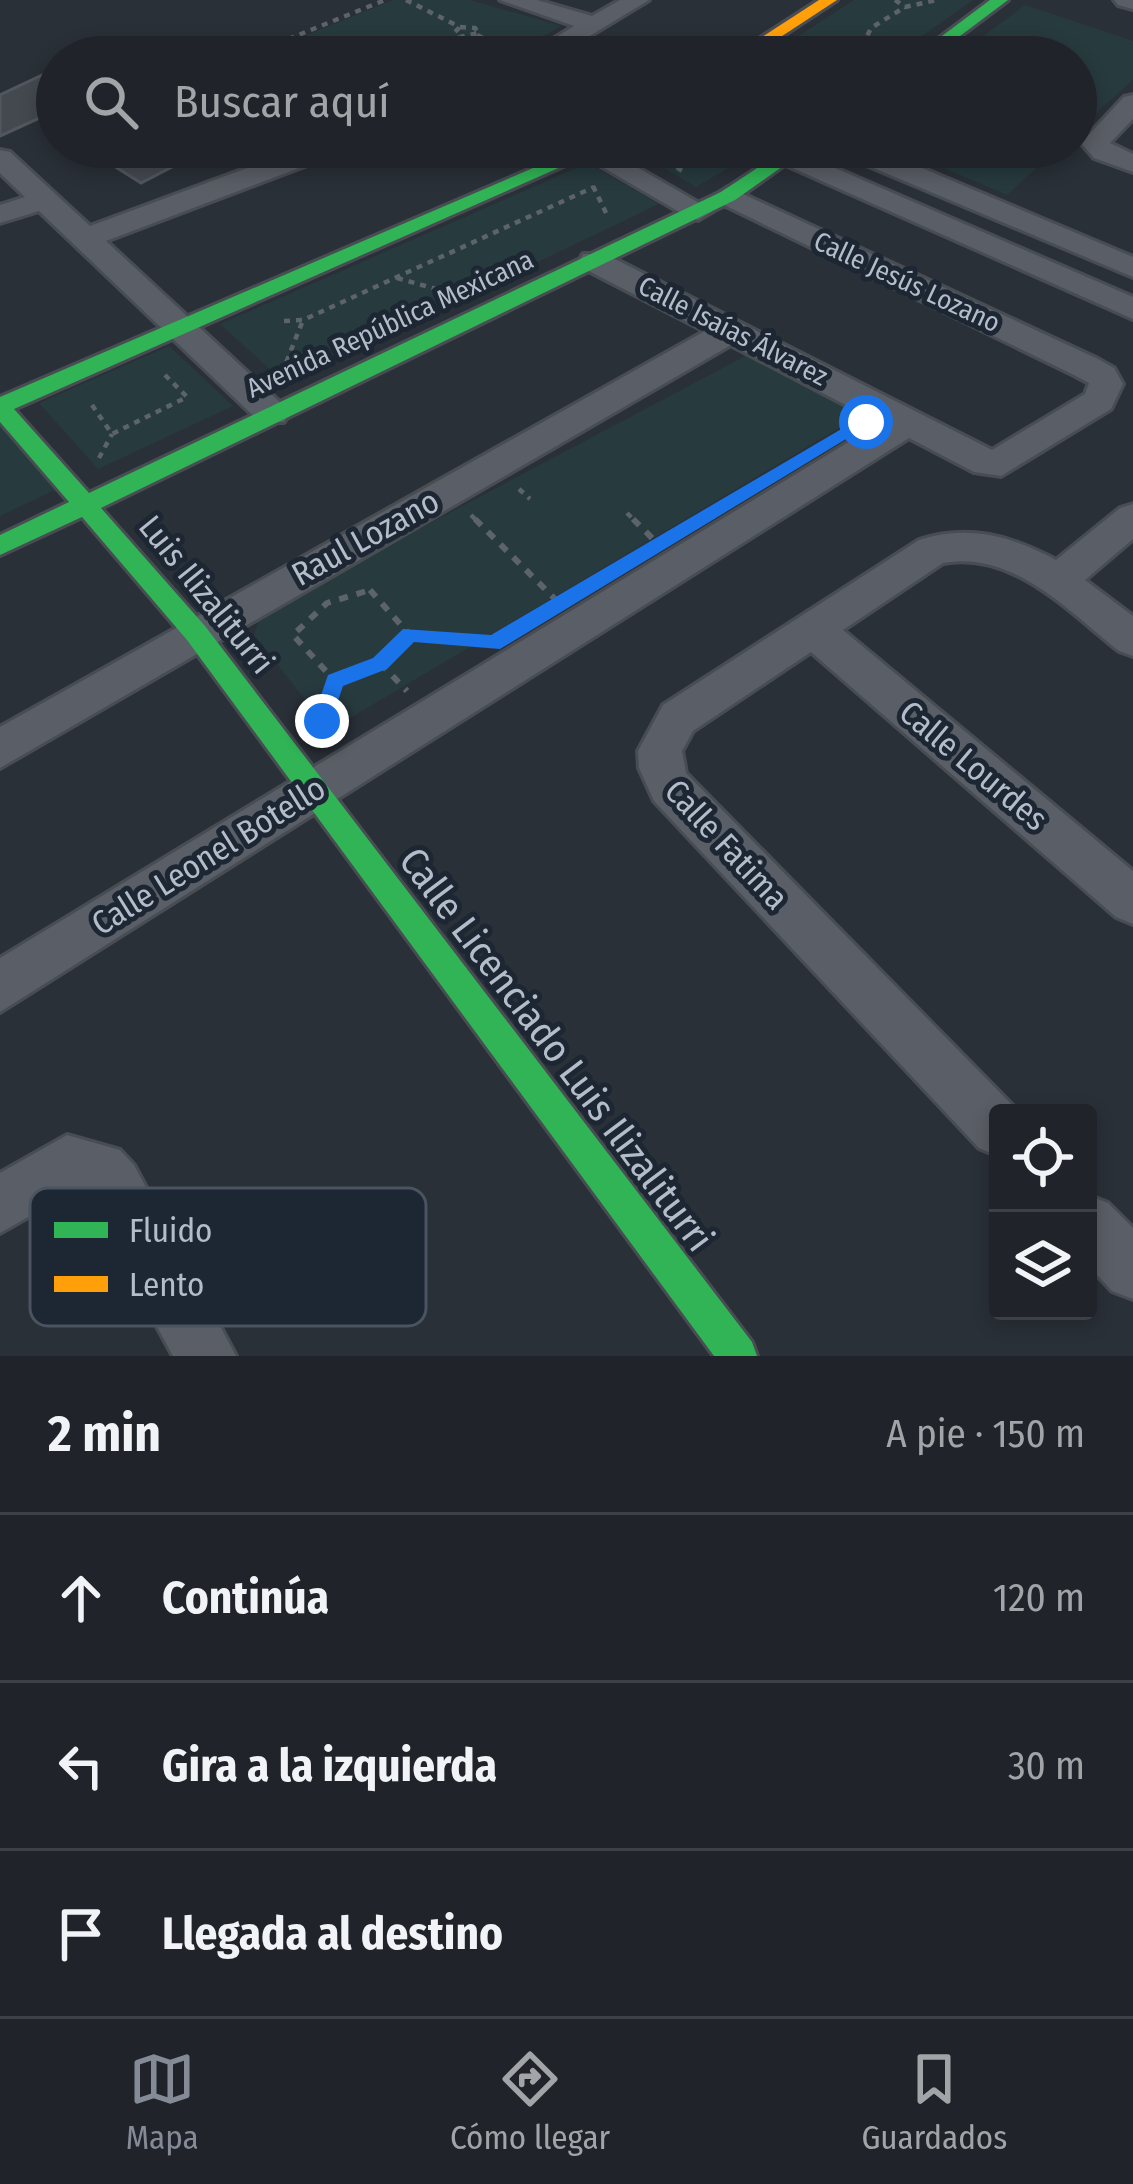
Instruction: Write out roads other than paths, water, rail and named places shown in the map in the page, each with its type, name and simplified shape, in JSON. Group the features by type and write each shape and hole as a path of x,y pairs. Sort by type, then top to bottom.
{"main road":[{"path":"772,36 829,0"},
{"path":"951,36 1000,0"},
{"path":"0,406 564,168"},
{"name":"Avenida República Mexicana","path":"0,546 274,400 594,261 728,196 771,168"},
{"name":"Luis Ilizaliturri","path":"0,406 196,633 313,788"},
{"name":"Calle Licenciado Luis Ilizaliturri","path":"313,788 738,1356"}],"street":[{"path":"512,0 593,24"},
{"path":"569,36 637,0"},
{"path":"1097,137 1133,103"},
{"path":"1097,148 1133,164"},
{"path":"0,158 177,329 274,400"},
{"path":"86,238 273,168"},
{"path":"612,168 698,211"},
{"path":"829,168 1133,309"},
{"path":"899,168 1133,268"},
{"name":"Calle Jesús Lozano","path":"728,196 1086,367 1106,384 1099,400 1001,463"},
{"path":"938,220 967,196"},
{"path":"0,214 45,200"},
{"name":"Calle Isaías Álvarez","path":"594,261 976,459 1001,463"},
{"name":"Raul Lozano","path":"0,749 732,330"},
{"name":"Calle Leonel Botello","path":"0,987 908,422"},
{"path":"1133,518 1056,582 1133,639"},
{"name":"Calle Fatima","path":"989,1119 660,771 661,739 678,718 933,550 955,542 1005,550 1056,582"},
{"name":"Calle Lourdes","path":"814,630 1133,901"},
{"path":"0,1205 67,1163 100,1170 116,1188"},
{"path":"1097,1232 1133,1270"},
{"path":"190,1326 206,1356"}]}
